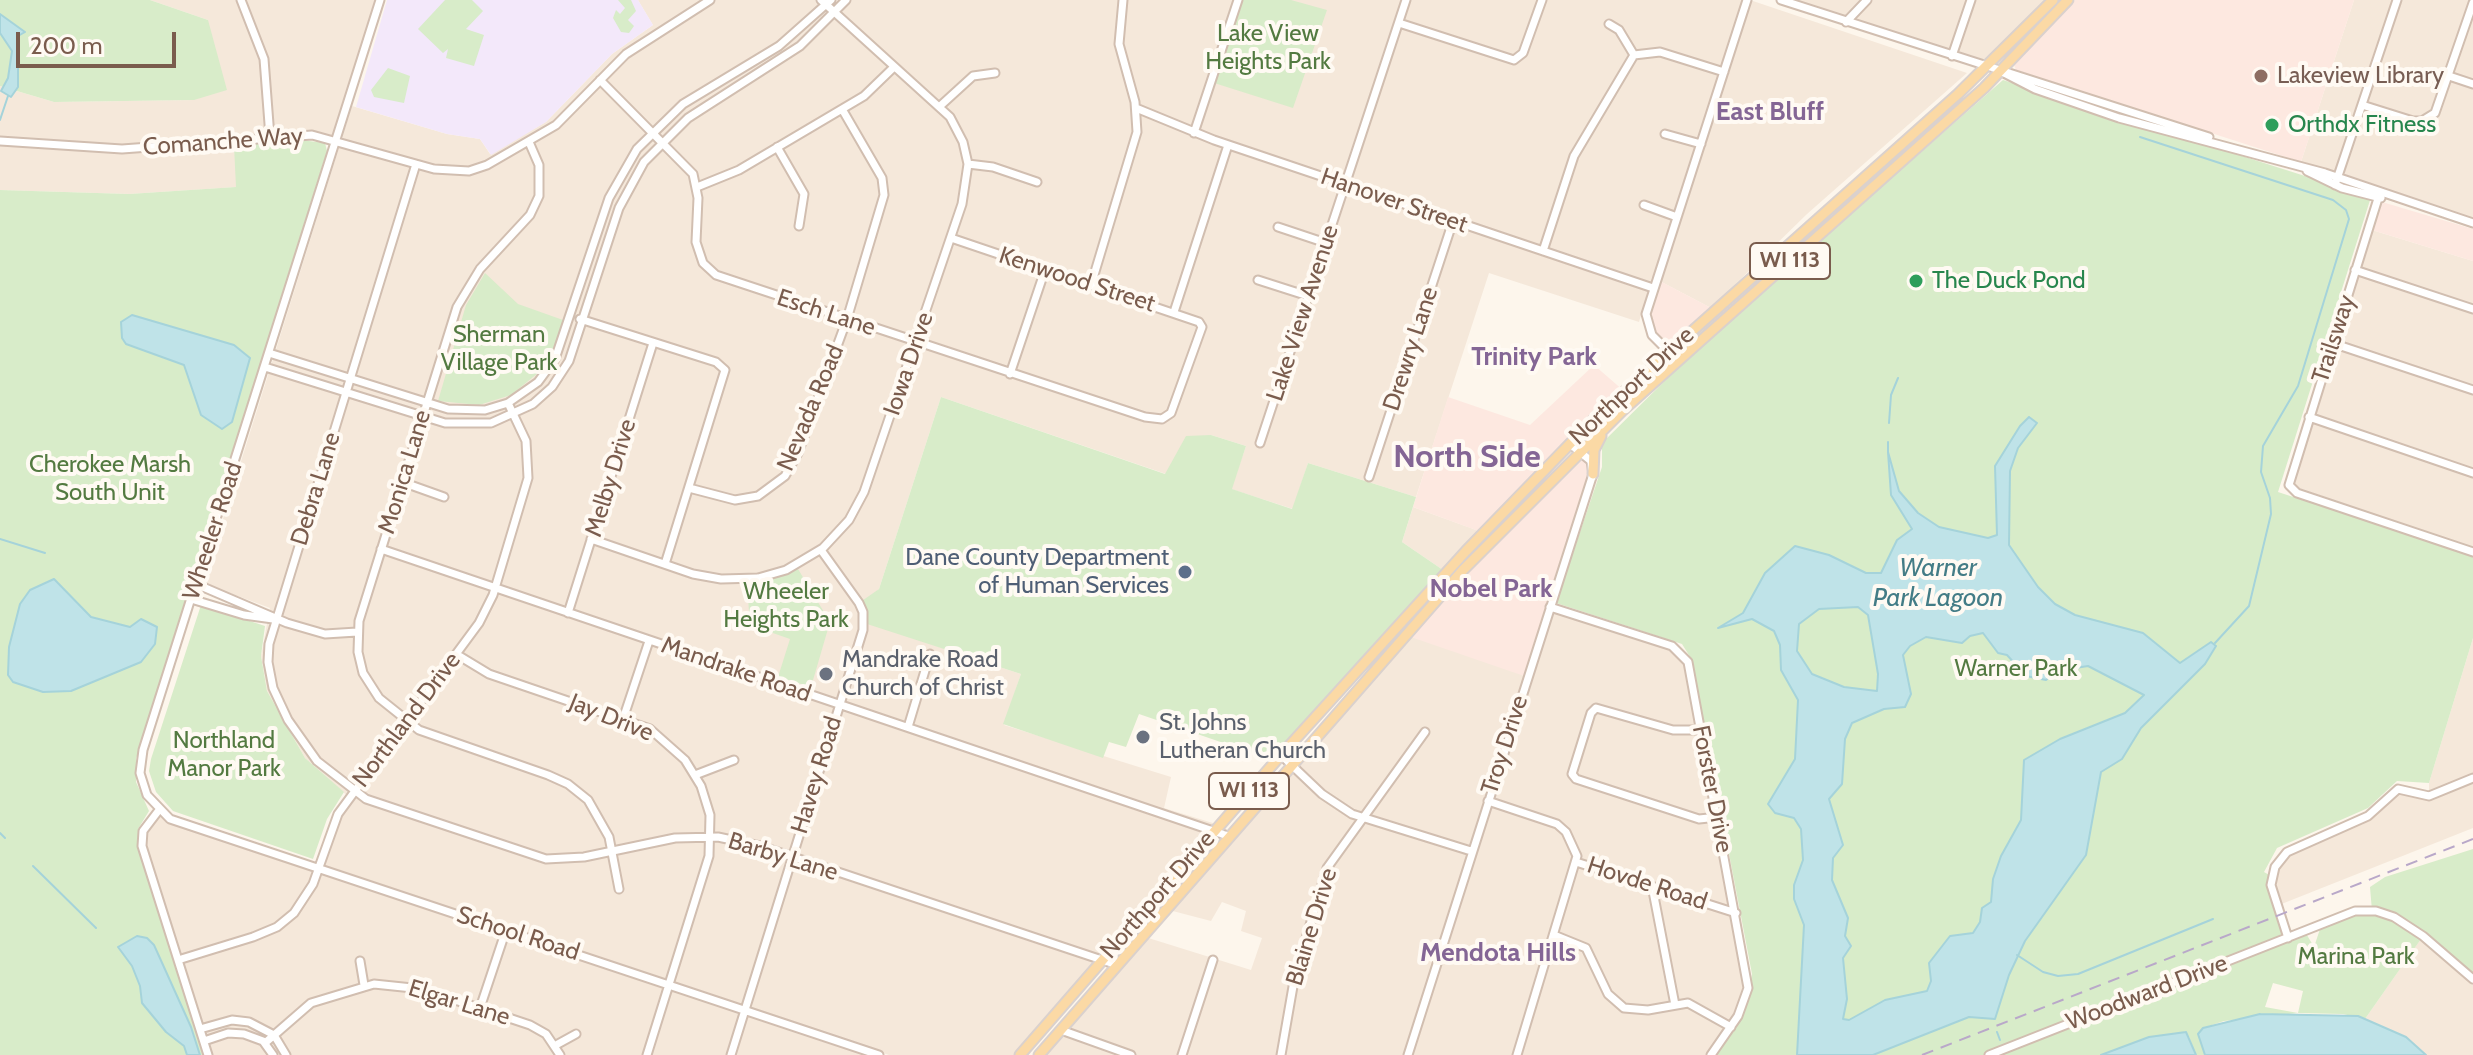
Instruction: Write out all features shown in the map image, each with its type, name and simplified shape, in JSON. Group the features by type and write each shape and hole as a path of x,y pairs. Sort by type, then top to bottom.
{"main road":[{"name":"Northport Drive","path":"1039,1055 1228,836 1476,558 1639,396 1646,381 1987,67 2053,0"},
{"name":"Northport Drive","path":"1020,1055 1281,755 1570,444 2000,71 2068,0"},
{"path":"1593,474 1596,444 1622,411"},
{"path":"1476,558 1476,550 1499,526 1513,503"}],"street":[{"path":"241,0 266,69 270,137"},
{"name":"Wheeler Road","path":"159,810 143,784 141,762 380,0"},
{"name":"Comanche Way","path":"0,141 122,149 312,135 450,172 469,171 529,142 556,125 641,42 710,0"},
{"path":"265,367 422,417 477,425 515,414 543,395 559,377 583,320 619,208 634,179 663,141 706,105 800,46 846,0"},
{"path":"1091,285 1137,132 1136,108 1119,44 1123,0"},
{"path":"1194,133 1238,0"},
{"name":"Lake View Avenue","path":"1260,443 1406,0"},
{"path":"1399,23 1510,60 1523,53 1542,0"},
{"path":"1673,356 1647,325 1653,288 1747,0"},
{"path":"1781,0 2000,71 2035,89 2109,115 2220,143 2473,223"},
{"path":"1846,22 1867,0"},
{"path":"1952,56 1971,0"},
{"path":"2336,181 2397,0"},
{"path":"269,353 426,403 471,410 508,403 528,391 550,367 571,317 609,198 627,163 652,131 698,93 779,46 826,2 939,107 957,130 968,164 993,167 1037,182"},
{"path":"2362,105 2422,121 2435,113 2473,3"},
{"path":"1609,24 1619,30 1634,55"},
{"path":"1634,55 1660,52 1724,72"},
{"path":"1543,251 1574,156 1634,55"},
{"path":"600,80 685,162 697,187 718,180 842,109 878,86 894,67"},
{"path":"939,107 973,76 995,73"},
{"path":"2449,76 2473,84"},
{"name":"Hanover Street","path":"1136,108 1228,145 1653,288"},
{"name":"Nevada Road","path":"689,488 735,500 758,496 785,476 798,453 847,319 884,195 882,178 842,109"},
{"path":"1665,134 1701,144"},
{"name":"Monica Lane","path":"529,142 540,171 537,201 530,215 480,269 460,300 357,632 361,666 379,698 405,721 426,734 568,784 600,815 613,851 619,889"},
{"path":"1174,312 1228,145"},
{"path":"777,147 804,194 799,226"},
{"name":"Debra Lane","path":"352,792 305,747 273,688 268,656 276,619 416,164"},
{"name":"Iowa Drive","path":"591,539 710,577 750,578 786,570 821,550 849,520 864,492 968,185 968,164"},
{"name":"Esch Lane","path":"697,187 696,242 708,269 733,283 1149,418 1167,416"},
{"name":"Trailsway","path":"2379,195 2289,486 2297,493 2473,552"},
{"path":"1644,205 1677,217"},
{"name":"Drewry Lane","path":"1369,477 1453,221"},
{"path":"1278,227 1326,243"},
{"name":"Kenwood Street","path":"951,238 1202,324 1176,405 1167,416"},
{"path":"1010,374 1045,270"},
{"path":"2355,270 2473,309"},
{"path":"1258,280 1308,296"},
{"path":"571,317 721,363 725,373 665,564"},
{"name":"Melby Drive","path":"568,613 653,343"},
{"path":"2332,343 2473,390"},
{"name":"Northland Drive","path":"178,960 277,927 302,904 338,814 479,623 495,589 528,478 528,448 508,403"},
{"path":"2309,417 2473,473"},
{"path":"1570,444 1592,463 1593,474"},
{"name":"Troy Drive","path":"1408,1055 1593,474"},
{"path":"402,482 444,497"},
{"name":"Mandrake Road","path":"381,549 1228,836"},
{"name":"Havey Road","path":"731,1055 863,630 863,612 821,550"},
{"path":"196,584 276,619 325,634 357,632"},
{"path":"191,599 244,615 276,619"},
{"name":"Forster Drive","path":"1550,607 1679,651 1688,662 1748,988 1731,1027 1711,1055"},
{"path":"623,719 649,641"},
{"name":"Jay Drive","path":"456,654 489,674 650,729 666,741 695,775 706,799 711,837 709,856 647,1055"},
{"path":"908,727 930,654"},
{"path":"1701,730 1673,730 1601,707 1592,711 1572,769 1574,778 1699,819 1718,817"},
{"name":"Blaine Drive","path":"1281,1055 1292,990 1322,881 1331,862 1425,732"},
{"path":"1281,755 1336,805 1364,818 1471,851"},
{"path":"695,775 734,760"},
{"path":"2288,938 2271,885 2275,867 2287,852 2368,816 2398,789 2429,796 2473,778"},
{"name":"Barby Lane","path":"352,792 376,803 558,861 675,838 711,837 753,844 1117,965"},
{"name":"Hovde Road","path":"1488,801 1557,824 1572,844 1576,862 1736,913"},
{"path":"159,810 144,827 141,840 208,1055"},
{"name":"School Road","path":"159,810 170,819 874,1054"},
{"path":"1529,1055 1518,1053 1576,862"},
{"path":"1652,886 1675,1005"},
{"name":"Woodward Drive","path":"1989,1055 2288,938 2343,913 2367,911 2388,914 2423,936 2473,979"},
{"path":"480,1008 506,930"},
{"path":"1554,935 1586,948 1608,994 1624,1008 1648,1010 1692,1003 1731,1027"},
{"path":"1182,1055 1213,960"},
{"path":"360,961 364,985"},
{"name":"Elgar Lane","path":"265,1043 311,1003 364,985 413,987 542,1030 556,1045"},
{"path":"200,1029 242,1021 274,1035 286,1055"},
{"path":"1061,1030 1131,1055"},
{"path":"204,1041 234,1033 250,1035 265,1043 273,1055"},
{"path":"560,1055 556,1045 576,1034"}],"shaded area":[{"path":"150,0 380,0 336,140 234,140 237,187 129,194 0,190 0,86 54,102 194,100 208,20"},
{"path":"387,0 638,0 653,25 612,54 546,122 491,155 480,139 447,134 356,107"},
{"path":"638,0 1750,0 1967,73 1807,214 1711,308 1652,277 1639,322 1489,273 1416,497 1308,463 1293,509 1231,489 1246,446 1211,435 1166,474 941,397 879,589 871,597 870,624 1021,674 1004,725 1171,777 1164,808 1216,824 1015,1055 889,1055 323,866 340,818 352,800 305,758 267,691 261,656 270,608 203,583 352,106 447,134 480,139 490,154 546,122 612,54 653,25"},
{"path":"1781,0 2053,0 1987,67"},
{"path":"2075,0 2354,0 2301,162 2016,70 2014,65 2018,58"},
{"path":"2354,0 2473,0 2473,218 2301,162"},
{"path":"2382,202 2473,229 2473,261 2372,230"},
{"path":"2372,230 2473,261 2473,548 2293,486"},
{"path":"1656,279 1715,310 1668,351 1652,335 1646,314"},
{"path":"1594,365 1624,391 1484,533 1413,507 1448,397 1530,425"},
{"path":"1581,451 1593,468 1527,677 1405,635"},
{"path":"1413,507 1479,531 1443,570 1402,542"},
{"path":"1550,607 1671,646 1686,658 1748,980 1740,1004 1707,1055 1039,1055 1142,936 1251,970 1262,938 1241,931 1246,911 1222,902 1211,921 1165,909 1405,635"},
{"path":"2473,638 2473,828 2279,905 2276,878 2282,864 2292,854 2363,824 2399,793 2429,800 2429,783"},
{"path":"159,810 879,1055 208,1055 141,840"},
{"path":"2423,936 2473,979 2473,1055 2426,1055 2406,1037 2365,1019"}],"green space":[{"path":"0,0 150,0 208,20 227,90 194,100 54,102 0,86"},
{"path":"445,0 472,0 483,11 466,29 484,35 474,66 446,58 448,49 443,53 418,29"},
{"path":"618,0 631,0 636,11 628,20 634,26 629,33 621,32 613,18 616,10 620,14 625,8"},
{"name":"Lake View Heights Park","path":"1238,0 1291,0 1327,10 1293,108 1211,82"},
{"path":"388,68 410,76 404,103 374,97 371,90"},
{"name":"Warner Park","path":"2003,80 2371,197 2278,492 2473,556 2473,638 2429,783 2397,781 2368,808 2277,848 2264,872 2271,876 2288,938 2304,930 2314,947 2321,926 2341,916 2365,913 2386,917 2421,939 2365,1019 2343,1014 2298,1013 2224,1021 2203,1028 2205,1055 2196,1055 2189,1037 2180,1033 2149,1037 2101,1055 1717,1055 1747,1005 1752,974 1692,660 1682,644 1556,603 1602,467 1602,443 1696,350","holes":["2273,983 2303,991 2298,1013 2265,1007"]},
{"name":"Cherokee Marsh South Unit","path":"301,140 325,143 327,151 136,759 136,782 149,811 138,829 138,847 203,1055 200,1055 154,945 118,947 132,966 140,986 142,1003 166,1032 184,1046 187,1055 0,1055 0,190 129,194 236,187 234,146","holes":["132,315 174,328 234,345 190,381 184,365 153,353","54,579 91,617 130,628 141,662 71,691 8,674 9,647 20,604"]},
{"name":"Sherman Village Park","path":"485,273 518,304 563,320 556,343 538,373 511,395 479,405 438,401 466,305"},
{"path":"941,397 1165,474 1186,436 1211,435 1246,446 1232,489 1292,509 1308,463 1416,497 1402,542 1443,570 1273,760 1139,714 1126,747 1109,742 1103,758 1003,724 1021,674 864,623 859,603 879,589"},
{"name":"Wheeler Heights Park","path":"798,569 830,622 811,687 778,677 790,639 750,625 747,584"},
{"name":"Northland Manor Park","path":"201,605 265,626 261,656 267,691 305,758 344,792 327,819 313,859 173,811 156,792 149,771 151,759"},
{"path":"2473,849 2473,979 2413,929 2372,911 2370,887 2385,877"}],"water":[{"path":"0,14 25,32 18,36 18,87 11,97 1,91 8,78 12,51 0,33"},
{"path":"132,315 234,345 250,358 232,422 222,429 201,415 184,365 126,344 122,338 121,322"},
{"name":"Warner Park Lagoon","path":"2029,417 2037,423 2018,448 2010,471 2009,545 2038,587 2055,604 2075,615 2143,633 2180,663 2211,642 2216,646 2205,664 2141,728 2122,759 2101,772 2086,855 2025,941 2009,975 1995,1019 1969,1017 1873,1055 1797,1055 1804,925 1794,899 1794,885 1803,860 1801,829 1794,818 1775,813 1768,804 1795,759 1798,700 1781,670 1780,645 1774,631 1752,619 1718,628 1743,613 1765,573 1795,546 1829,555 1866,573 1881,573 1897,540 1912,529 1891,495 1888,452 1899,491 1918,513 1939,527 1988,538 1997,535 1995,466","holes":["1858,607 1868,615 1878,674 1877,691 1844,687 1812,674 1797,651 1799,624 1819,609","1983,633 1998,653 2007,655 2026,676 2046,680 2056,671 2088,666 2144,695 2125,713 2060,739 2024,760 2021,820 2001,856 1993,879 1991,902 1982,908 1980,922 1973,933 1950,936 1929,963 1931,981 1927,991 1885,1000 1849,1020 1843,1019 1847,999 1843,958 1851,946 1845,936 1848,918 1832,880 1833,858 1843,845 1829,799 1842,784 1845,739 1852,723 1884,709 1905,707 1911,694 1903,655 1910,646 1926,637 1962,643 1970,636"]},
{"path":"54,579 91,617 130,627 141,619 157,627 155,644 141,662 71,691 43,692 13,682 8,675 9,647 20,604 30,590"},
{"path":"137,936 147,938 154,945 191,1027 200,1055 187,1055 184,1046 166,1032 142,1003 140,986 132,966 118,947"},
{"path":"2260,1014 2358,1016 2406,1037 2426,1055 2205,1055 2198,1034 2203,1028"},
{"path":"2186,1032 2196,1055 2101,1055 2149,1037"}],"waterway":[{"path":"0,120 8,96"},
{"path":"2140,137 2333,200 2346,210 2349,219 2298,386 2263,446 2261,472 2270,498 2271,514 2249,606 2215,643"},
{"path":"1889,423 1891,395 1898,378"},
{"path":"1888,442 1888,452"},
{"path":"0,539 45,553"},
{"path":"0,833 5,838"},
{"path":"33,866 96,928"},
{"path":"2017,955 2043,972 2058,976 2078,974 2213,919"},
{"path":"1997,1032 2000,1040"}],"railway":[{"path":"1922,1055 2473,839"}],"place":[{"name":"Lakeview Library","path":"2261,76"},
{"name":"Orthdx Fitness","path":"2272,125"},
{"name":"The Duck Pond","path":"1916,281"},
{"name":"Dane County Department of Human Services","path":"1185,572"},
{"name":"Mandrake Road Church of Christ","path":"826,674"},
{"name":"St. Johns Lutheran Church","path":"1143,737"}],"district":[{"name":"East Bluff","path":"1770,112"},
{"name":"Trinity Park","path":"1534,357"},
{"name":"North Side","path":"1467,458"},
{"name":"Nobel Park","path":"1491,589"},
{"name":"Mendota Hills","path":"1498,953"}],"park label":[{"name":"Marina Park","path":"2356,957"}]}
